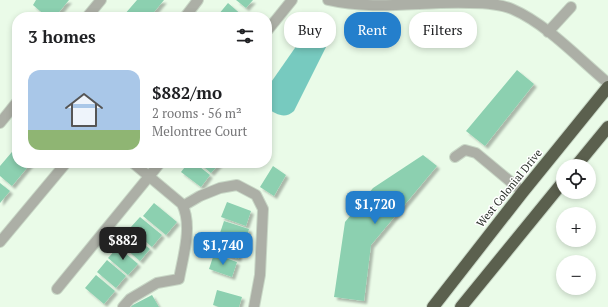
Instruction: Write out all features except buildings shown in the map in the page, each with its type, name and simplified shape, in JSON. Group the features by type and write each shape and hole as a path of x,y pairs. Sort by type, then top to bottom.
{"highway":[{"name":"West Colonial Drive","path":"433,307 523,192 608,88"},
{"path":"581,159 607,126"},
{"path":"461,307 556,191"}],"street":[{"path":"91,12 101,0"},
{"path":"189,12 198,0"},
{"path":"272,25 292,0"},
{"path":"328,0 341,3 377,6 448,2 484,3 511,8 534,20 608,83"},
{"path":"548,32 571,7"},
{"path":"0,123 12,108"},
{"path":"455,157 465,150 472,152 523,192"},
{"path":"0,242 62,168"},
{"path":"123,307 130,299 157,283 179,279 187,230 187,213 183,206 139,168"},
{"path":"57,289 156,168"},
{"path":"183,206 213,191 237,185 256,195 263,209 260,275 254,307"}],"water":[{"path":"295,48 326,48 294,111 291,113 281,115 272,112 272,81"}]}
